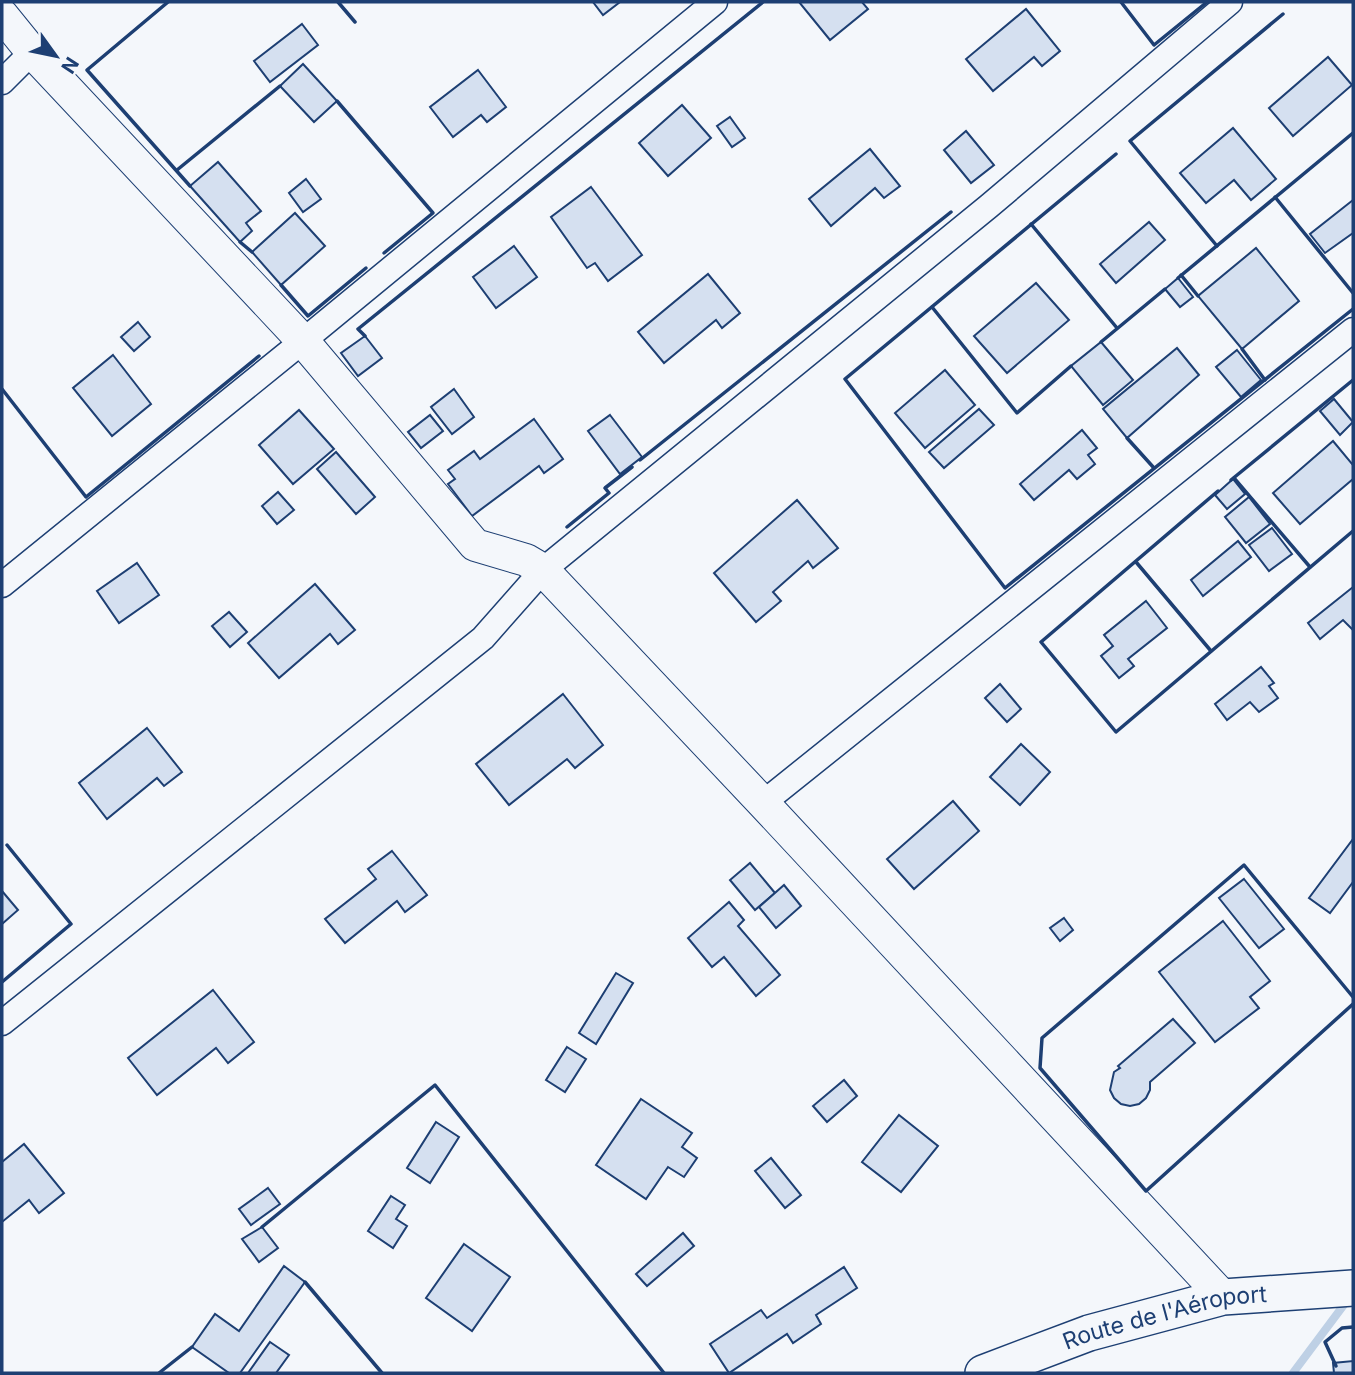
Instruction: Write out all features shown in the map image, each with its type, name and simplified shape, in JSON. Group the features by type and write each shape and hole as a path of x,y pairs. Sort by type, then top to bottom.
{"main road":[{"name":"Route de l'Aéroport","path":"983,1373 1089,1333 1223,1297 1353,1288"}],"street":[{"path":"2,585 715,2"},
{"path":"2,1023 483,638 542,570 989,206 1230,2"},
{"path":"2,15 32,52 303,341 475,545 526,559 542,570 764,803 1223,1297"},
{"path":"2,82 32,52"},
{"path":"764,803 1353,330"}],"building":[{"path":"593,2 620,2 603,15"},
{"path":"799,2 862,2 868,9 830,40"},
{"path":"1026,9 1060,51 1042,66 1034,57 993,91 966,59"},
{"path":"302,24 318,45 270,82 254,61"},
{"path":"1328,57 1352,85 1293,136 1269,108"},
{"path":"303,64 337,101 314,122 280,86"},
{"path":"478,70 506,107 487,122 481,115 453,137 430,107"},
{"path":"682,105 711,138 668,176 639,143"},
{"path":"730,117 745,138 732,147 717,126"},
{"path":"1233,128 1276,179 1251,200 1234,180 1206,203 1180,173"},
{"path":"966,131 994,165 971,183 944,150"},
{"path":"870,149 900,186 884,198 875,188 831,226 809,199"},
{"path":"218,162 261,211 246,223 252,231 240,242 190,186"},
{"path":"306,179 321,199 303,212 289,193"},
{"path":"591,187 642,255 608,281 595,263 587,268 551,217"},
{"path":"1353,200 1353,233 1325,253 1310,234"},
{"path":"295,213 325,246 281,285 252,252"},
{"path":"1149,222 1165,240 1116,283 1100,264"},
{"path":"514,246 537,277 496,308 473,277"},
{"path":"1256,248 1299,301 1242,349 1198,296"},
{"path":"708,274 740,313 722,328 716,320 664,363 638,332"},
{"path":"1178,278 1193,297 1180,307 1165,289"},
{"path":"1036,283 1069,320 1007,373 974,336"},
{"path":"138,322 150,337 134,351 121,337"},
{"path":"365,336 382,358 358,376 341,353"},
{"path":"1101,342 1133,380 1103,405 1071,366"},
{"path":"1177,348 1199,375 1127,438 1103,409"},
{"path":"1237,350 1261,380 1241,397 1216,367"},
{"path":"113,355 151,404 112,436 73,388"},
{"path":"945,370 975,405 925,448 895,413"},
{"path":"454,389 474,417 452,434 431,407"},
{"path":"1334,399 1353,422 1340,435 1320,411"},
{"path":"979,409 994,425 944,468 929,452"},
{"path":"299,410 334,449 293,484 259,445"},
{"path":"430,415 443,431 421,448 408,432"},
{"path":"610,415 642,457 620,474 588,431"},
{"path":"534,419 563,459 544,473 539,466 472,516 448,484 455,479 448,470 474,451 480,459"},
{"path":"1082,430 1097,448 1088,455 1095,464 1077,479 1069,470 1034,500 1020,484"},
{"path":"1333,441 1353,465 1353,479 1300,524 1273,493"},
{"path":"336,452 375,497 356,514 317,469"},
{"path":"1233,479 1245,494 1227,509 1215,495"},
{"path":"278,492 294,510 277,524 262,506"},
{"path":"1249,497 1270,524 1246,543 1225,517"},
{"path":"797,500 838,548 813,568 808,561 773,592 781,601 756,622 714,573"},
{"path":"1272,528 1292,554 1269,571 1249,545"},
{"path":"1238,541 1251,557 1203,596 1191,580"},
{"path":"137,563 159,595 119,623 97,591"},
{"path":"315,584 355,630 338,644 330,634 279,678 248,643"},
{"path":"1353,587 1353,630 1343,620 1320,639 1308,623"},
{"path":"1146,601 1167,628 1128,659 1134,666 1119,678 1101,656 1113,646 1104,635"},
{"path":"229,612 247,632 230,647 212,626"},
{"path":"1261,667 1274,683 1269,686 1278,698 1259,712 1250,702 1227,720 1215,704"},
{"path":"1000,684 1021,709 1007,722 985,698"},
{"path":"563,694 603,745 575,768 567,759 509,805 476,764"},
{"path":"147,728 182,772 164,786 157,778 107,819 79,783"},
{"path":"1021,744 1050,772 1020,805 990,777"},
{"path":"953,801 979,831 914,889 887,859"},
{"path":"1353,839 1353,882 1330,913 1309,898"},
{"path":"392,851 427,895 405,912 397,901 345,943 325,919 376,879 368,869"},
{"path":"750,863 775,893 755,910 730,880"},
{"path":"1244,879 1284,929 1259,948 1219,898"},
{"path":"784,885 801,906 776,928 759,907"},
{"path":"2,891 18,910 2,924"},
{"path":"729,902 744,920 738,926 780,975 756,996 724,957 712,967 688,938"},
{"path":"1064,918 1073,930 1060,941 1050,928"},
{"path":"1223,921 1270,981 1250,997 1259,1008 1215,1042 1159,972"},
{"path":"616,973 633,983 596,1044 579,1033"},
{"path":"213,990 254,1042 228,1063 216,1048 157,1095 128,1058"},
{"path":"1173,1019 1195,1043 1150,1082 1146,1098 1139,1104 1121,1104 1110,1090 1114,1072"},
{"path":"567,1047 586,1059 565,1092 546,1080"},
{"path":"844,1080 857,1096 827,1122 813,1106"},
{"path":"641,1099 692,1133 682,1147 697,1158 684,1177 668,1167 646,1199 596,1165"},
{"path":"899,1115 938,1146 901,1192 862,1162"},
{"path":"436,1122 459,1137 430,1183 407,1168"},
{"path":"24,1144 64,1193 39,1213 29,1200 2,1222 2,1162"},
{"path":"771,1158 801,1195 785,1208 755,1171"},
{"path":"268,1188 280,1204 251,1225 239,1209"},
{"path":"391,1196 405,1205 396,1219 407,1226 393,1248 368,1231"},
{"path":"262,1227 278,1248 259,1262 242,1239"},
{"path":"683,1233 694,1246 647,1286 636,1274"},
{"path":"464,1244 510,1277 472,1331 426,1298"},
{"path":"284,1266 305,1282 240,1373 229,1373 192,1347 215,1314 239,1331"},
{"path":"844,1267 857,1288 816,1315 821,1324 793,1343 787,1334 729,1373 710,1344 761,1310 767,1318"},
{"path":"270,1342 289,1355 276,1373 248,1373"},
{"path":"1353,1361 1353,1373 1334,1373 1333,1363"}],"waterway":[{"path":"1293,1373 1349,1298"}],"wall":[{"path":"168,2 87,70 190,186"},
{"path":"338,2 355,22"},
{"path":"365,336 358,329 763,2"},
{"path":"1121,2 1154,45 1207,2"},
{"path":"1217,246 1130,141 1283,14"},
{"path":"177,170 280,86"},
{"path":"337,101 433,213 384,253"},
{"path":"1178,278 1353,133"},
{"path":"1116,154 845,379 1005,588 1353,309"},
{"path":"1275,197 1353,293"},
{"path":"640,460 951,212"},
{"path":"1031,224 1117,328"},
{"path":"240,242 252,252"},
{"path":"281,285 308,316 366,268"},
{"path":"1181,275 1198,296"},
{"path":"1101,342 1165,289"},
{"path":"932,307 1017,413 1071,366"},
{"path":"1242,349 1265,380"},
{"path":"2,389 86,497 259,356"},
{"path":"1231,480 1353,380"},
{"path":"1127,438 1154,468"},
{"path":"567,527 609,493 605,488 632,467"},
{"path":"1234,478 1310,567"},
{"path":"1218,491 1041,642 1116,732 1353,531"},
{"path":"1136,562 1211,651"},
{"path":"2,982 71,924 7,845"},
{"path":"1353,997 1244,865 1042,1038 1040,1068 1146,1191 1353,1004"},
{"path":"262,1227 435,1085 664,1373"},
{"path":"305,1282 382,1373"},
{"path":"1336,1366 1325,1342 1342,1328 1353,1327"},
{"path":"159,1373 192,1347"}]}
